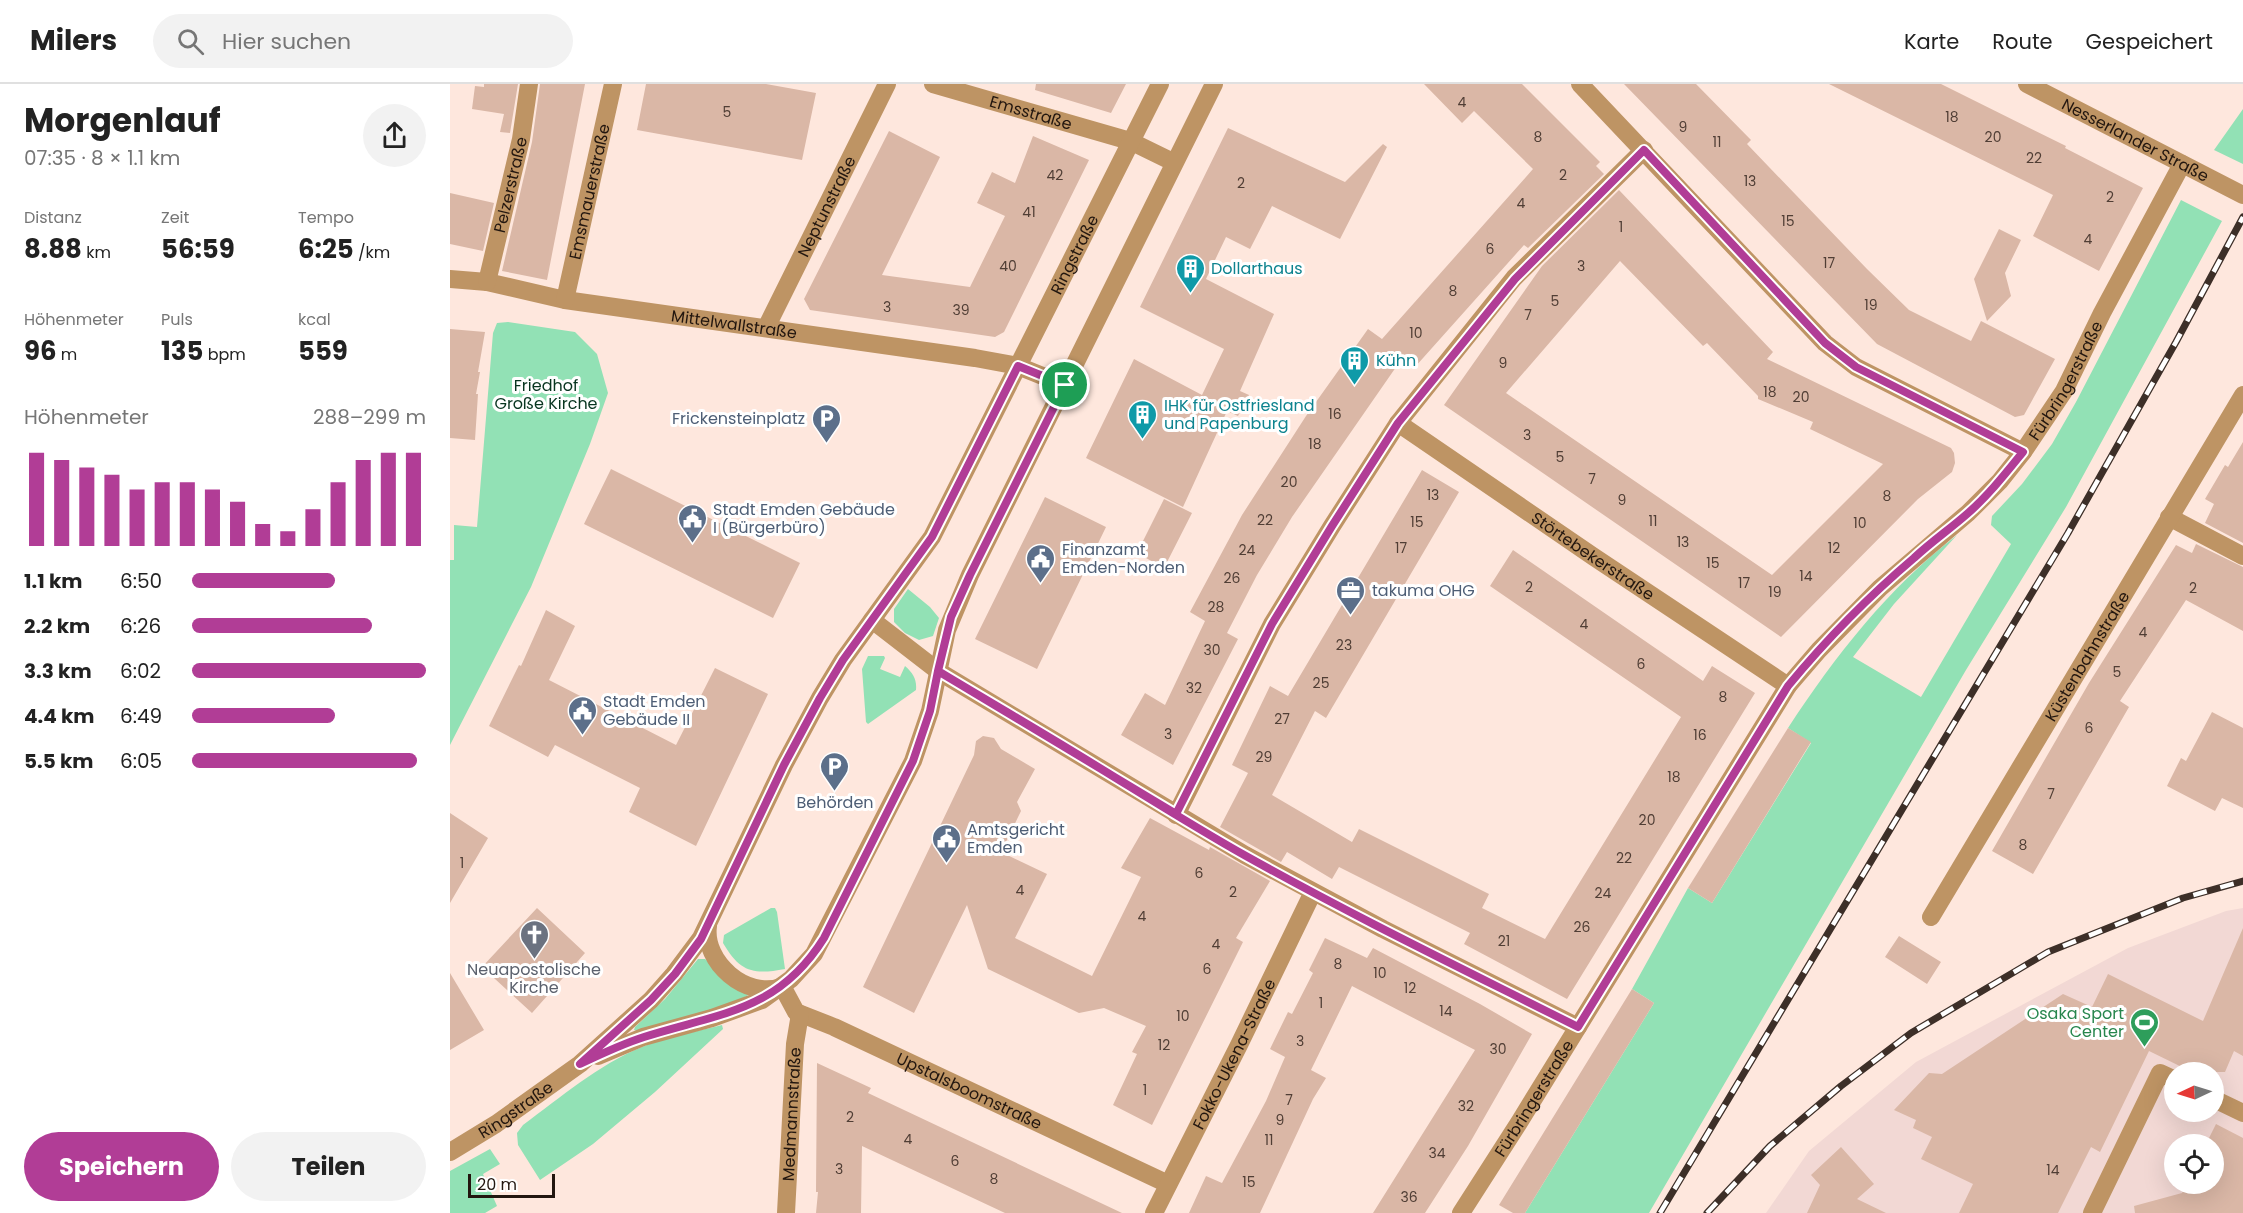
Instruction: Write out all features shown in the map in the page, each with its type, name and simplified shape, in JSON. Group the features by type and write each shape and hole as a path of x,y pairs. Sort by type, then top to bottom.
{"street":[{"name":"Pelzerstraße","path":"487,282 521,139 529,84"},
{"name":"Emsmauerstraße","path":"565,300 613,84"},
{"name":"Neptunstraße","path":"766,328 886,84"},
{"name":"Emsstraße","path":"933,84 1130,141"},
{"name":"Ringstraße","path":"450,1152 496,1124 580,1064 651,1000 684,962 708,926 784,765 843,660 932,537 1160,84"},
{"name":"Ringstraße","path":"580,1064 643,1037 762,1000 806,965 824,938 913,761 930,711 951,617 970,575 1173,162 1214,84"},
{"path":"1580,84 1825,343 1856,367 2023,452"},
{"name":"Nesserlander Straße","path":"2027,84 2243,195"},
{"path":"1130,141 1173,162"},
{"path":"1176,814 1272,624 1398,423 1515,279 1644,150"},
{"name":"Fürbringerstraße","path":"1461,1213 1788,686 1818,650 1880,588 1968,513 2000,481 2023,452 2064,391 2102,313 2182,164"},
{"name":"Mittelwallstraße","path":"450,279 487,282 565,300 1018,366"},
{"path":"1018,366 1065,385"},
{"name":"Küstenbahnstraße","path":"1930,917 2243,395"},
{"name":"Störtebekerstraße","path":"1398,423 1788,686"},
{"path":"2169,518 2243,556"},
{"path":"872,620 938,671 1176,814 1313,892 1578,1027"},
{"name":"Fokko-Ukena-Straße","path":"1154,1213 1313,892"},
{"path":"708,926 707,939 712,953 732,976 753,987 770,990 782,986 793,1008 800,1014"},
{"name":"Upstalsboomstraße","path":"800,1014 834,1027 1168,1184"},
{"name":"Medmannstraße","path":"786,1213 795,1044 800,1014"},
{"path":"2092,1213 2160,1073 2164,1075"},
{"path":"2224,1104 2243,1113"}],"shaded area":[{"path":"2243,908 2243,1213 1766,1213 1809,1151 1916,1062 2128,948 2226,911"}],"green space":[{"path":"2243,109 2243,164 2214,150"},
{"path":"2181,200 2222,221 2066,507 1966,670 1649,1213 1525,1213 1654,1003 1632,989 1688,888 1712,903 1811,743 1788,728 1844,649 1886,600 1932,555 1957,535 1894,604 1853,657 1921,697 2011,544 1991,525 1992,516 2022,484 2052,444"},
{"name":"Friedhof Große Kirche","path":"508,322 575,332 597,354 608,393 590,444 531,587 450,745 450,560 454,560 454,525 477,527 493,333 497,323"},
{"path":"908,589 930,607 939,618 933,636 919,640 905,633 894,622 894,609"},
{"path":"868,656 884,656 880,669 900,677 905,666 914,676 916,690 868,724 862,669"},
{"path":"771,908 775,908 777,912 785,969 764,972 748,969 729,953 723,943 724,935"},
{"path":"698,959 705,959 749,994 724,1007 634,1030 665,999"},
{"path":"722,1025 723,1029 655,1092 593,1144 540,1180 518,1145 517,1133 523,1125 580,1082 626,1054 661,1040"},
{"path":"490,1149 500,1164 483,1174 497,1206 485,1213 450,1213 450,1171"}],"building":[{"path":"484,84 518,84 510,133 500,132 504,114 472,109 475,86 484,87"},
{"path":"540,84 585,84 547,280 502,271 532,142"},
{"path":"646,84 766,84 816,93 802,160 637,130"},
{"path":"1036,84 1126,84 1111,113 1035,90"},
{"path":"1424,84 1522,84 1600,162 1596,166 1604,174 1528,248 1524,245 1415,367 1403,357 1292,517 1257,575 1227,633 1238,639 1173,765 1121,735 1145,693 1165,705 1205,621 1190,612 1242,515 1306,416 1368,329 1382,339 1533,169 1474,111 1462,123"},
{"path":"1624,84 1696,84 1751,140 1747,144 1909,310 1971,341 1981,321 2055,359 2024,415 2015,417 1877,344"},
{"path":"1829,84 1941,84 2066,146 2065,148 2143,188 2099,271 2033,236 2053,195"},
{"path":"1228,128 1345,182 1383,144 1387,147 1340,239 1272,206 1250,249 1226,237 1206,279 1274,314 1240,391 1249,395 1238,416 1227,411 1183,507 1086,458 1134,359 1202,395 1224,349 1140,307"},
{"path":"889,131 940,157 882,275 970,287 1005,216 977,203 992,172 1015,183 1033,136 1089,160 1004,332 995,337 810,310 804,299"},
{"path":"1619,190 1773,352 1767,359 1951,448 1955,463 1952,472 1918,499 1781,637 1444,405 1542,266","holes":["1620,261 1703,346 1707,343 1758,396 1758,399 1813,422 1810,429 1883,464 1772,575 1506,393"]},
{"path":"450,193 494,203 483,251 450,244"},
{"path":"1999,229 2021,240 2005,273 2011,296 1987,321 1974,279"},
{"path":"450,329 485,332 478,372 480,372 476,394 478,394 475,440 450,438"},
{"path":"2243,442 2243,543 2205,523 2214,504 2205,499 2225,465 2228,467"},
{"name":"Stadt Emden Gebäude I (Bürgerbüro)","path":"611,469 800,563 773,618 584,524"},
{"path":"1422,470 1459,492 1326,718 1315,711 1272,795 1352,842 1359,829 1489,894 1482,908 1545,939 1681,717 1490,586 1513,550 1703,681 1712,666 1755,693 1567,999 1464,944 1470,933 1339,867 1332,879 1287,852 1281,862 1220,827 1248,773 1232,765 1270,686 1288,696"},
{"name":"Finanzamt Emden-Norden","path":"1045,497 1106,527 1037,669 975,639"},
{"path":"1164,499 1192,513 1164,568 1137,553"},
{"path":"2196,544 2243,567 2243,631 2186,600 2120,701 2129,707 2033,874 1992,851 2089,683 2176,545 2192,553"},
{"name":"Stadt Emden Gebäude II","path":"546,610 575,626 549,680 676,745 715,668 768,694 696,846 629,812 640,788 555,745 548,757 489,726 519,665 521,666"},
{"path":"2212,712 2243,728 2243,808 2222,798 2215,811 2167,786 2181,758 2186,761"},
{"path":"1788,728 1811,742 1712,903 1688,888"},
{"path":"983,736 994,738 1001,749 1035,769 1017,802 1021,811 1001,852 1047,874 1015,938 1092,976 1141,877 1121,868 1150,818 1209,850 1210,847 1270,881 1236,938 1243,942 1152,1125 1113,1105 1137,1054 1132,1052 1146,1026 1104,1008 1079,1013 988,969 967,905 914,1013 863,987 974,755 976,741"},
{"path":"450,813 488,838 450,903"},
{"name":"Neuapostolische Kirche","path":"537,908 585,953 532,1013 482,967"},
{"path":"2243,928 2243,1056 2234,1051 2224,1072 2224,1062 2172,1062 2149,1051 2100,1152 2091,1147 2058,1213 1959,1213 1973,1184 1921,1159 1932,1137 1913,1128 1916,1120 1894,1110 1929,1073 1942,1074 2063,994 2092,1007 2108,974 2203,1021"},
{"path":"1899,936 1941,962 1927,984 1885,957"},
{"path":"1325,938 1367,958 1373,948 1532,1034 1468,1146 1425,1213 1373,1213 1475,1050 1352,986 1311,1070 1326,1078 1313,1099 1260,1213 1189,1213 1206,1176 1222,1183 1266,1101 1285,1057 1270,1049 1288,1012 1292,1014 1313,973 1309,970"},
{"path":"450,973 484,1030 450,1050"},
{"path":"1632,989 1654,1003 1525,1213 1513,1213 1499,1205"},
{"path":"817,1063 871,1088 868,1093 1122,1213 1005,1213 862,1146 861,1213 816,1213 818,1192 816,1192"},
{"path":"2216,1124 2243,1138 2243,1213 2135,1213 2134,1206 2178,1194 2224,1194 2224,1134 2211,1134"},
{"path":"1841,1147 1874,1184 1857,1199 1886,1213 1807,1213 1820,1185 1811,1175"}],"railway":[{"path":"1660,1213 2068,533 2176,342 2243,217"},
{"path":"1707,1213 1770,1146 1841,1086 1911,1033 2048,952 2183,898 2243,881"}],"place":[{"name":"Dollarthaus","path":"1190,294"},
{"name":"Kühn","path":"1355,386"},
{"name":"IHK für Ostfriesland und Papenburg","path":"1143,440"},
{"name":"Frickensteinplatz","path":"826,444"},
{"name":"Stadt Emden Gebäude I (Bürgerbüro)","path":"692,544"},
{"name":"Finanzamt Emden-Norden","path":"1041,584"},
{"name":"takuma OHG","path":"1351,616"},
{"name":"Stadt Emden Gebäude II","path":"582,736"},
{"name":"Behörden","path":"835,792"},
{"name":"Amtsgericht Emden","path":"946,864"},
{"name":"Neuapostolische Kirche","path":"534,960"},
{"name":"Osaka Sport Center","path":"2145,1048"}],"route":[{"path":"1065,385 951,617 938,671 1176,814 1272,624 1398,423 1515,279 1644,150 1825,343 1856,367 2023,452 2000,481 1968,513 1880,588 1818,650 1788,686 1578,1027 1383,929 1245,855 1176,814 1106,771 1047,735 938,671 930,711 913,761 824,938 806,965 762,1000 712,1018 643,1037 580,1064 651,1000 675,974 701,939 784,765 820,698 843,660 922,554 1018,366 1065,385"}]}
